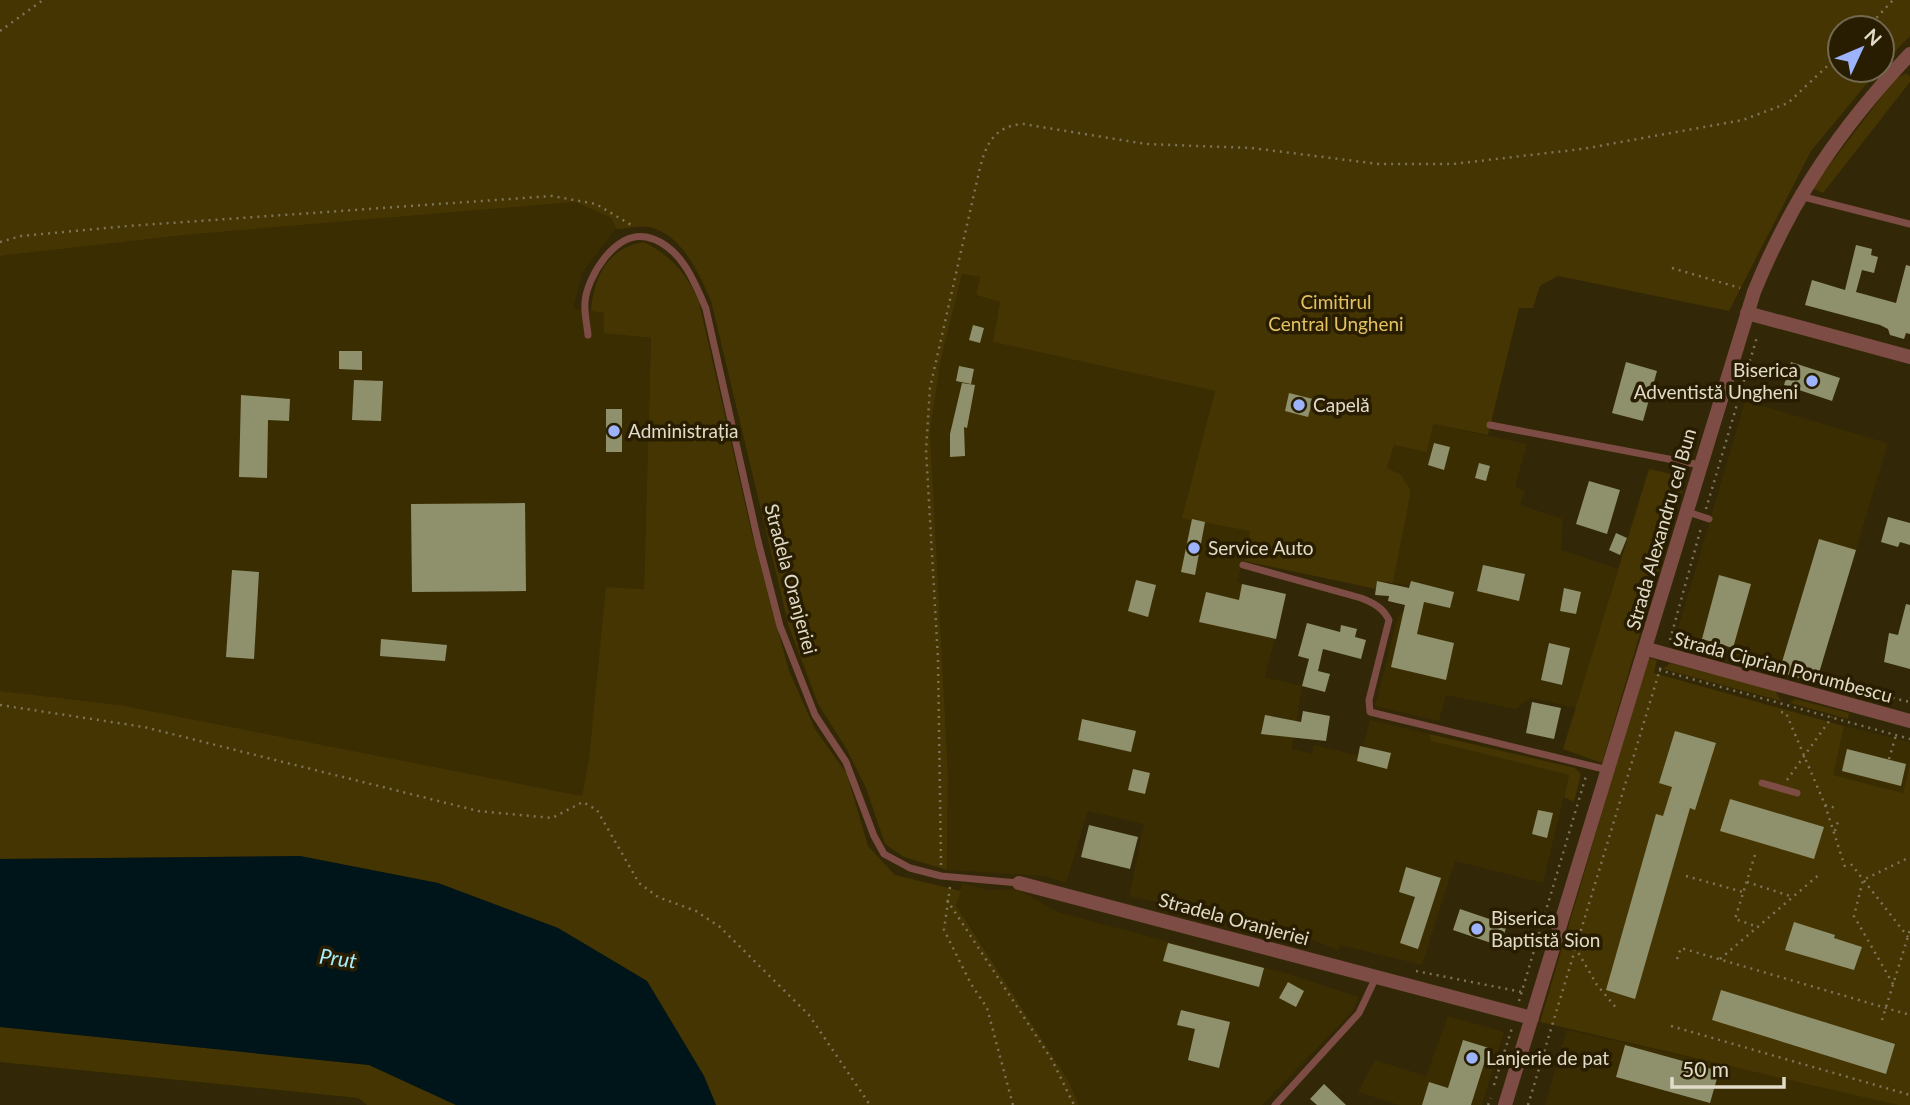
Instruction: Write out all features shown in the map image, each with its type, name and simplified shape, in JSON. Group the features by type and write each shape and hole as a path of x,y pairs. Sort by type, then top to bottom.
{"street":[{"name":"Strada Alexandru cel Bun","path":"1506,1105 1754,292 1774,242 1847,124 1910,54"},
{"path":"1747,313 1910,357"},
{"name":"Strada Ciprian Porumbescu","path":"1647,649 1910,721"},
{"name":"Stradela Oranjeriei","path":"1020,883 1532,1018"}],"lane":[{"path":"1800,196 1910,224"},
{"path":"588,335 584,302 593,275 605,257 621,244 647,237"},
{"name":"Stradela Oranjeriei","path":"647,237 673,251 693,276 706,309 774,601 815,715 846,762 863,800 874,836 884,854 910,868 941,876 1020,883"},
{"path":"1490,425 1700,466"},
{"path":"1688,512 1706,518"},
{"path":"1242,565 1361,598 1375,603 1385,612 1389,620 1369,700 1370,712 1608,771"},
{"path":"1762,783 1797,793"},
{"path":"1275,1105 1359,1013 1376,977"}],"path":[{"path":"0,31 43,0"},
{"path":"1880,14 1893,0"},
{"path":"941,876 942,760 926,450 927,417 930,388 981,161 994,134 1023,124 1146,144 1252,148 1379,164 1453,164 1590,148 1743,120 1788,103 1826,67"},
{"path":"0,242 21,236 128,226 552,196 596,204 647,237"},
{"path":"1672,268 1754,292"},
{"path":"1528,1105 1706,518 1763,317"},
{"path":"1659,670 1910,739"},
{"path":"0,705 144,727 478,811 552,818 583,802 597,810 639,883 658,897 696,911 720,927 809,1015 870,1105"},
{"path":"1781,712 1786,713 1825,805 1845,867"},
{"path":"1781,789 1832,717"},
{"path":"1889,759 1896,735"},
{"path":"1488,1105 1589,766"},
{"path":"1825,805 1836,808"},
{"path":"1835,831 1839,818"},
{"path":"1755,855 1735,919 1758,927"},
{"path":"1893,984 1854,916 1863,880 1910,857"},
{"path":"1851,864 1908,937"},
{"path":"1720,959 1821,873"},
{"path":"1686,876 1743,892"},
{"path":"953,877 946,899 944,930 971,984 987,1008 1013,1105"},
{"path":"1746,882 1793,897"},
{"path":"946,899 1052,1060 1074,1105"},
{"path":"1882,1020 1910,930"},
{"path":"1575,947 1597,985 1618,1010"},
{"path":"1677,959 1681,948 1910,1015"},
{"path":"1408,970 1522,992"},
{"path":"1671,1026 1910,1096"}],"shaded area":[{"path":"575,202 611,218 616,229 583,271 573,308 604,313 622,335 651,338 644,589 607,587 589,758 582,796 120,705 0,691 0,256 184,235"},
{"path":"962,274 980,277 976,295 1001,302 993,342 1215,391 1183,517 1251,531 1237,582 1286,594 1265,677 1302,686 1292,749 1312,754 1314,745 1360,756 1370,720 1429,734 1431,741 1569,775 1543,883 1455,861 1422,965 1340,945 1338,950 1287,930 1129,896 1144,824 1088,811 1066,883 1045,876 947,870 948,773 930,432 940,364"},
{"path":"1745,401 1888,443 1816,683 1675,639"},
{"path":"1433,424 1527,444 1515,487 1525,491 1520,505 1563,519 1561,550 1618,569 1576,708 1530,698 1516,709 1446,695 1439,721 1375,706 1398,616 1403,612 1410,586 1393,583 1411,491 1387,468 1394,445"},
{"path":"1844,726 1910,742 1910,764 1903,793 1832,775"},
{"path":"962,883 989,890 1017,889 1058,912 1285,973 1359,997 1352,1012 1262,1105 1079,1105 1068,1080 956,904"},
{"path":"1448,1016 1504,1032 1482,1105 1399,1105 1358,1092 1375,1060 1426,1076"},
{"path":"1567,1030 1847,1092 1898,1105 1545,1105"}],"green space":[{"name":"Cimitirul Central Ungheni","path":"0,0 1910,0 1910,36 1896,50 1896,14 1826,14 1826,84 1866,84 1811,151 1729,311 1558,276 1540,286 1533,308 1519,308 1488,435 1433,424 1427,452 1394,445 1387,468 1401,475 1411,491 1393,583 1377,581 1376,589 1244,561 1250,531 1182,518 1215,391 993,342 1000,302 976,295 980,277 962,274 940,364 930,432 948,773 947,870 904,857 885,844 866,788 846,748 818,704 789,627 711,301 688,256 661,231 641,226 616,229 611,218 575,202 184,235 0,256"},
{"path":"1906,73 1910,76 1910,82 1823,193 1812,188 1891,84 1896,84 1896,78"},
{"path":"644,242 678,267 699,302 751,530 789,671 815,729 847,774 868,846 895,875 961,891 956,905 1068,1080 1079,1105 716,1105 704,1076 647,981 558,928 438,883 300,856 0,859 0,691 120,705 582,796 589,758 606,587 644,589 651,338 604,333 604,313 591,311 595,287 605,266 621,251"},
{"path":"1649,469 1686,477 1602,763 1563,749"},
{"path":"1648,658 1657,660 1654,673 1844,726 1833,775 1903,793 1910,764 1910,1105 1898,1105 1540,1022"},
{"path":"1670,663 1775,691 1781,701 1663,669"},
{"path":"1795,699 1849,713 1848,719 1790,703"},
{"path":"1429,734 1575,768 1581,774 1574,802 1564,797 1569,775 1431,741"},
{"path":"0,1027 369,1065 456,1105 367,1105 358,1098 0,1062"}],"water":[{"name":"Prut","path":"300,856 438,883 558,928 647,981 704,1076 716,1105 456,1105 369,1065 0,1027 0,859"}],"building":[{"path":"1856,245 1872,249 1871,255 1878,257 1874,273 1862,270 1856,292 1896,303 1906,265 1910,266 1910,334 1906,333 1904,339 1890,335 1888,329 1880,325 1805,305 1812,280 1845,290"},
{"path":"973,325 984,328 980,343 969,340"},
{"path":"339,351 362,351 362,370 339,369"},
{"path":"1626,362 1657,371 1643,421 1612,413"},
{"name":"Biserica Adventistă Ungheni","path":"1791,362 1840,378 1832,401 1784,385"},
{"path":"959,366 974,369 971,384 956,381"},
{"path":"354,380 383,381 381,421 352,420"},
{"path":"962,383 975,385 967,428 964,427 965,456 950,457 950,434"},
{"name":"Capelă","path":"1289,393 1313,399 1308,417 1285,411"},
{"path":"241,395 290,399 289,421 268,420 267,478 239,477"},
{"name":"Administrația","path":"606,409 622,409 622,452 606,452"},
{"path":"1434,443 1450,447 1444,470 1428,465"},
{"path":"1479,463 1490,466 1486,481 1475,478"},
{"path":"1589,481 1620,490 1607,534 1576,524"},
{"path":"525,503 526,591 412,592 411,504"},
{"path":"1888,517 1910,523 1910,545 1900,542 1898,547 1881,542"},
{"path":"1192,519 1205,522 1195,575 1181,572"},
{"path":"1616,533 1627,538 1620,555 1609,550"},
{"path":"1819,539 1856,550 1816,683 1779,672"},
{"path":"1483,565 1525,574 1519,601 1477,591"},
{"path":"232,570 259,572 254,659 226,657"},
{"path":"1719,575 1751,584 1733,648 1702,639"},
{"path":"1136,580 1156,585 1148,617 1128,611"},
{"path":"1377,581 1409,588 1411,581 1454,592 1450,608 1424,602 1417,634 1454,643 1446,680 1391,667 1405,605 1388,601 1389,596 1375,595"},
{"path":"1242,584 1286,594 1276,639 1199,622 1206,592 1239,600"},
{"path":"1564,588 1581,592 1576,614 1560,611"},
{"path":"1906,604 1910,605 1910,669 1884,662 1889,633 1898,635"},
{"path":"1307,623 1340,632 1341,625 1357,629 1355,637 1366,640 1361,659 1323,649 1318,671 1330,674 1325,692 1302,686 1309,659 1298,656"},
{"path":"381,639 447,645 445,661 380,656"},
{"path":"1549,643 1570,648 1562,685 1541,680"},
{"path":"1532,702 1561,708 1554,739 1526,733"},
{"path":"1303,711 1330,716 1326,741 1261,734 1265,715 1301,722"},
{"path":"1082,719 1136,731 1131,752 1078,740"},
{"path":"1675,731 1716,743 1695,810 1690,808 1635,999 1606,990 1656,814 1663,816 1672,787 1659,783"},
{"path":"1360,746 1391,753 1387,769 1357,761"},
{"path":"1847,749 1906,764 1901,786 1842,771"},
{"path":"1133,769 1150,773 1145,794 1128,790"},
{"path":"1730,799 1824,827 1814,859 1720,831"},
{"path":"1538,810 1553,813 1547,838 1532,834"},
{"path":"1089,825 1138,837 1130,869 1081,857"},
{"path":"1406,867 1441,878 1418,949 1400,943 1415,897 1399,892"},
{"name":"Biserica Baptistă Sion","path":"1460,909 1507,925 1500,946 1453,930"},
{"path":"1794,922 1862,947 1854,970 1785,950"},
{"path":"1168,943 1264,968 1259,987 1163,961"},
{"path":"1288,982 1304,991 1296,1007 1279,998"},
{"path":"1721,990 1895,1044 1886,1074 1712,1020"},
{"path":"1181,1010 1230,1022 1219,1068 1188,1060 1195,1029 1177,1025"},
{"path":"1463,1040 1489,1048 1471,1105 1422,1105 1429,1082 1448,1088"},
{"path":"1625,1045 1719,1071 1710,1103 1616,1077"},
{"path":"1324,1084 1346,1105 1317,1105 1310,1099"}],"place":[{"name":"Biserica Adventistă Ungheni","path":"1812,381"},
{"name":"Capelă","path":"1299,405"},
{"name":"Administrația","path":"614,431"},
{"name":"Service Auto","path":"1194,548"},
{"name":"Biserica Baptistă Sion","path":"1477,929"},
{"name":"Lanjerie de pat","path":"1472,1058"}]}
